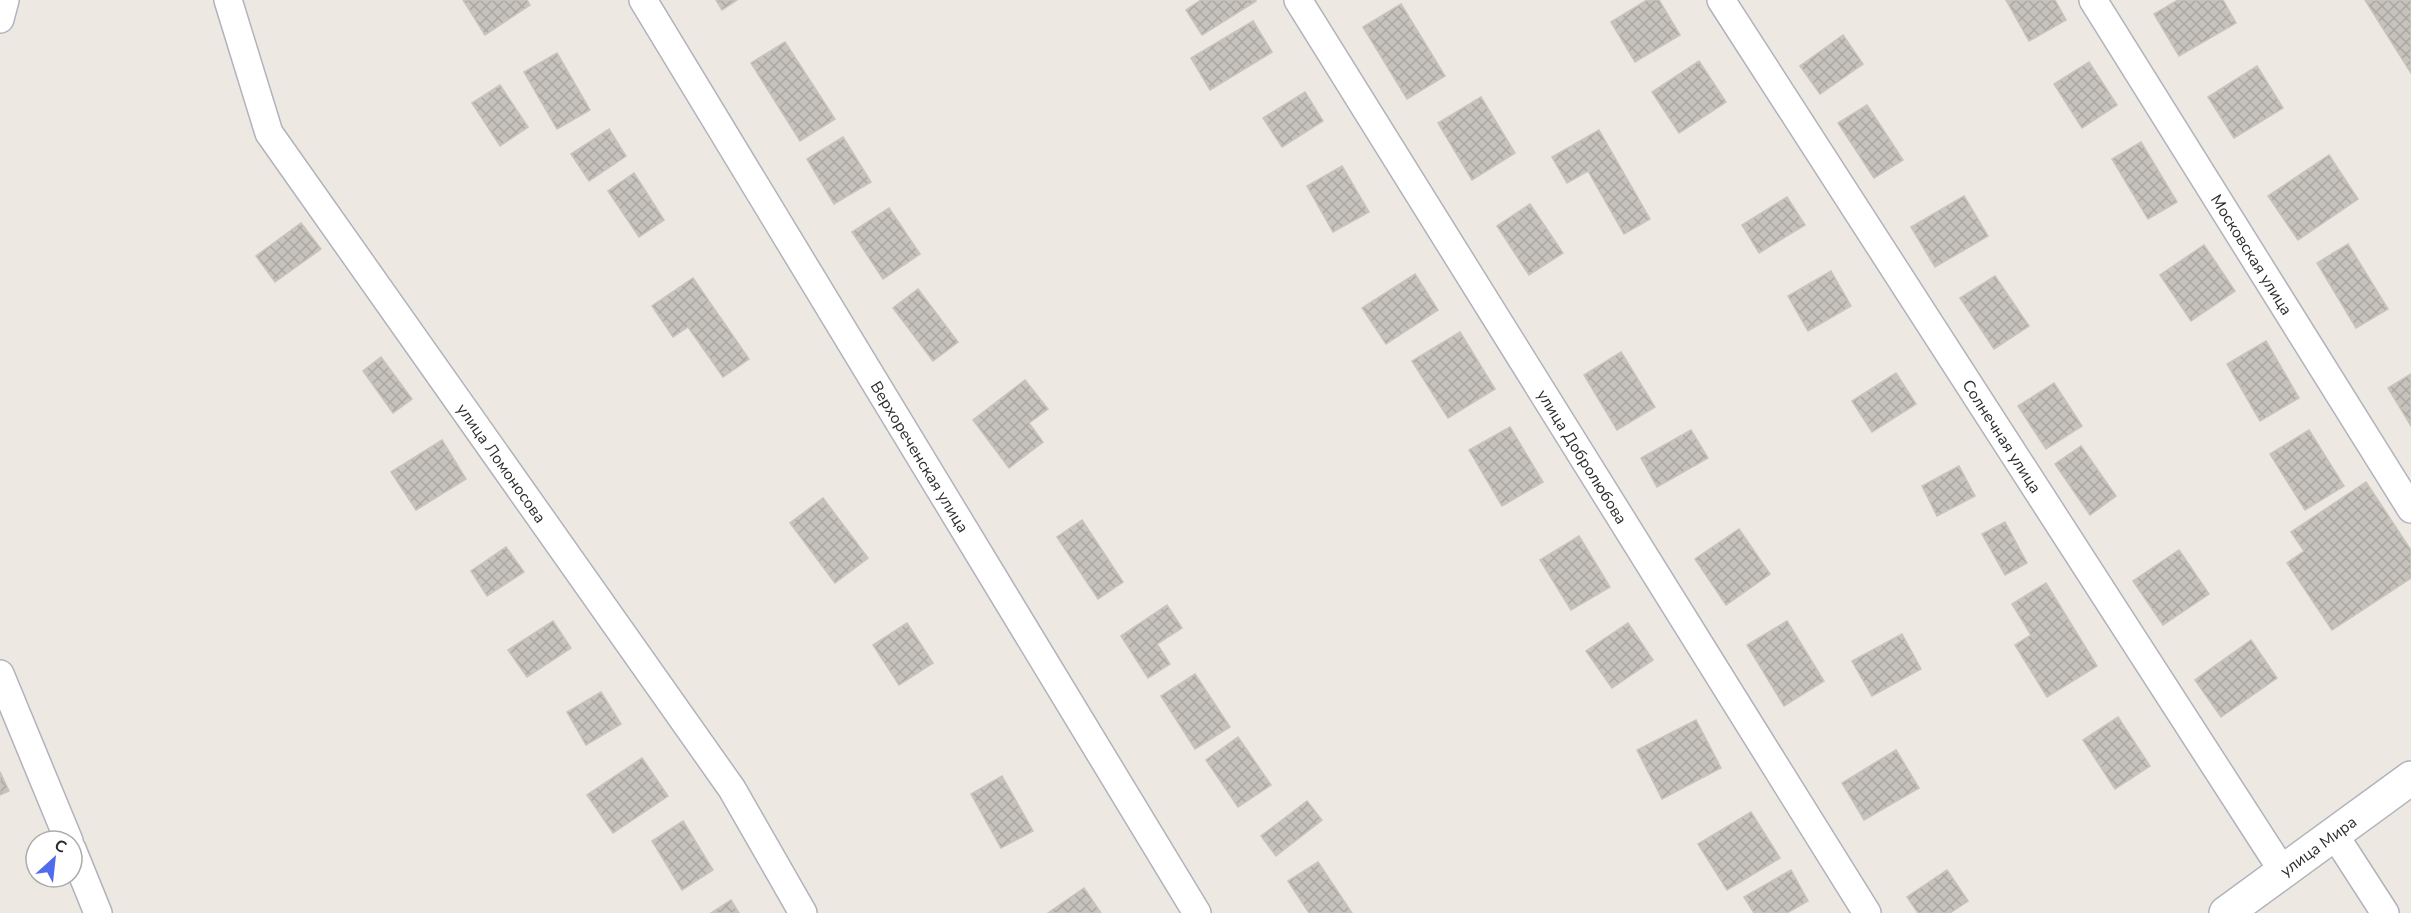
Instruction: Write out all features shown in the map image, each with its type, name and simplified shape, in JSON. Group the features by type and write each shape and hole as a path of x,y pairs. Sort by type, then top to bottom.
{"street":[{"path":"0,19 4,0"},
{"name":"улица Ломоносова","path":"228,0 269,133 732,789 803,913"},
{"name":"Верхореченская улица","path":"643,0 1197,913"},
{"name":"улица Добролюбова","path":"1298,0 1867,913"},
{"name":"Солнечная улица","path":"1720,0 2284,873"},
{"name":"Московская улица","path":"2093,0 2411,509"},
{"path":"0,674 64,829"},
{"name":"улица Мира","path":"2226,913 2284,873 2411,778"},
{"path":"2334,834 2385,913"},
{"path":"84,879 98,913"}],"building":[{"path":"463,0 527,0 530,5 485,35"},
{"path":"716,0 737,0 722,10"},
{"path":"1201,0 1256,1 1202,35 1186,10"},
{"path":"1647,0 1659,0 1680,35 1635,62 1611,22"},
{"path":"2006,0 2055,0 2066,20 2029,41"},
{"path":"2178,0 2223,0 2236,23 2179,56 2154,14"},
{"path":"2365,0 2411,0 2411,73"},
{"path":"1401,4 1445,76 1407,99 1363,27"},
{"path":"1253,21 1272,52 1210,90 1191,58"},
{"path":"1843,35 1863,64 1820,94 1800,66"},
{"path":"785,42 835,119 800,141 751,63"},
{"path":"557,53 590,110 557,129 524,72"},
{"path":"1699,61 1726,102 1679,133 1652,92"},
{"path":"2089,62 2117,105 2082,128 2054,84"},
{"path":"2257,66 2283,108 2234,138 2208,97"},
{"path":"500,85 528,127 500,146 472,103"},
{"path":"1305,92 1323,121 1282,147 1263,118"},
{"path":"1481,97 1515,153 1472,180 1438,123"},
{"path":"1867,105 1903,160 1874,178 1838,123"},
{"path":"609,129 626,156 589,181 571,154"},
{"path":"1599,130 1650,219 1624,234 1588,171 1567,183 1552,157"},
{"path":"843,137 871,182 834,204 807,159"},
{"path":"2141,142 2177,202 2148,219 2112,159"},
{"path":"2329,155 2358,199 2298,240 2268,196"},
{"path":"1342,166 1369,212 1333,232 1307,186"},
{"path":"634,173 664,220 639,237 608,191"},
{"path":"1964,196 1988,236 1935,267 1911,227"},
{"path":"1787,197 1805,225 1759,253 1742,225"},
{"path":"1530,204 1563,253 1529,275 1497,226"},
{"path":"889,208 920,254 883,279 852,232"},
{"path":"301,223 321,249 275,282 256,256"},
{"path":"2348,244 2388,309 2356,328 2317,263"},
{"path":"2204,245 2235,291 2191,321 2160,275"},
{"path":"1831,271 1851,306 1808,331 1788,296"},
{"path":"1415,274 1438,310 1386,344 1362,308"},
{"path":"1995,276 2029,326 1994,349 1960,298"},
{"path":"693,278 749,359 723,377 688,327 673,337 652,306"},
{"path":"918,289 958,342 933,361 893,308"},
{"path":"1460,332 1495,389 1448,418 1412,361"},
{"path":"2266,341 2299,398 2260,421 2227,364"},
{"path":"1621,352 1655,407 1617,430 1584,375"},
{"path":"381,357 412,399 393,413 363,371"},
{"path":"1896,373 1916,404 1872,432 1852,401"},
{"path":"2411,374 2411,426 2388,388"},
{"path":"1025,380 1048,409 1029,423 1043,442 1009,468 973,420"},
{"path":"2054,383 2082,426 2046,449 2018,406"},
{"path":"1510,427 1543,482 1502,506 1469,450"},
{"path":"1691,430 1708,458 1657,487 1641,458"},
{"path":"2309,430 2344,486 2305,510 2270,454"},
{"path":"442,440 466,479 416,510 391,472"},
{"path":"2081,446 2116,496 2090,515 2055,464"},
{"path":"1959,466 1975,496 1937,516 1922,486"},
{"path":"2366,482 2411,550 2411,578 2332,630 2287,563 2304,551 2291,532"},
{"path":"823,498 868,558 835,583 790,523"},
{"path":"1082,520 1123,582 1098,599 1057,537"},
{"path":"2005,522 2027,563 2005,575 1982,534"},
{"path":"1739,529 1770,574 1726,605 1695,559"},
{"path":"1579,536 1610,587 1571,610 1540,560"},
{"path":"506,547 524,572 487,596 471,571"},
{"path":"2179,550 2209,594 2163,625 2133,581"},
{"path":"2046,583 2097,666 2047,697 2015,645 2031,635 2012,604"},
{"path":"1167,605 1182,628 1157,644 1170,664 1148,678 1121,636"},
{"path":"553,621 571,648 527,677 508,650"},
{"path":"1787,621 1824,681 1784,706 1747,645"},
{"path":"907,623 933,663 899,685 873,645"},
{"path":"1628,623 1653,660 1612,688 1586,651"},
{"path":"1902,634 1921,669 1872,696 1852,661"},
{"path":"2251,640 2277,678 2221,717 2195,680"},
{"path":"1195,674 1230,727 1195,749 1161,696"},
{"path":"601,692 621,724 586,745 567,712"},
{"path":"2118,717 2150,766 2115,789 2083,740"},
{"path":"1696,720 1721,768 1662,799 1637,750"},
{"path":"1238,737 1271,785 1238,807 1206,760"},
{"path":"1896,750 1919,788 1864,820 1842,783"},
{"path":"642,758 668,796 613,833 587,795"},
{"path":"0,772 9,791 0,795"},
{"path":"1002,776 1033,831 1001,848 971,794"},
{"path":"1307,801 1322,820 1276,856 1261,836"},
{"path":"1751,812 1780,858 1727,890 1698,844"},
{"path":"683,821 713,870 682,890 652,841"},
{"path":"1318,862 1352,913 1309,913 1288,881"},
{"path":"1791,870 1808,901 1787,913 1754,913 1744,897"},
{"path":"1947,870 1968,901 1950,913 1918,913 1907,897"},
{"path":"1084,888 1101,913 1048,913"},
{"path":"731,900 739,913 711,913"}]}
